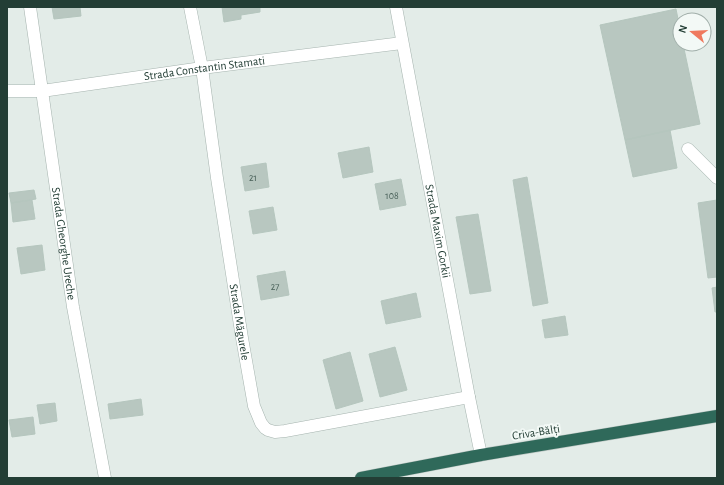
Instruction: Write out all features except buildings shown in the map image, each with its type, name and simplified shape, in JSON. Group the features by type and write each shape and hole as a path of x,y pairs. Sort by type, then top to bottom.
{"highway":[{"name":"Criva-Bălți","path":"361,478 481,455 717,416"}],"street":[{"name":"Strada Gheorghe Ureche","path":"30,7 73,307 105,478"},
{"name":"Strada Măgurele","path":"190,7 202,68 217,178 242,338 254,406 262,425 271,431 285,431 469,397"},
{"name":"Strada Maxim Gorkii","path":"396,7 481,455"},
{"name":"Strada Constantin Stamati","path":"7,91 42,91 202,68 402,43"},
{"path":"688,150 717,178"}]}
